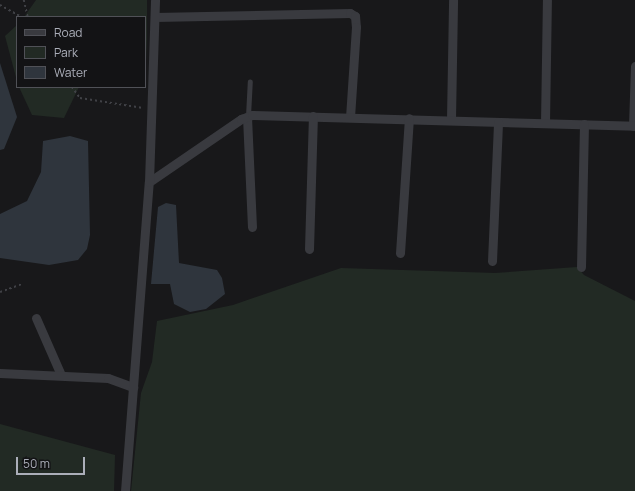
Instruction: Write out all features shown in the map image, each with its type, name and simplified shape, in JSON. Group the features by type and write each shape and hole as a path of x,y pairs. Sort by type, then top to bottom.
{"street":[{"path":"125,491 149,182 155,0"},
{"path":"451,119 453,0"},
{"path":"545,123 547,0"},
{"path":"155,17 350,13 354,16 356,27 350,117"},
{"path":"149,182 248,117 313,116 409,118 634,126 635,66"},
{"path":"309,249 313,116"},
{"path":"248,117 252,228"},
{"path":"400,253 409,118"},
{"path":"492,261 498,122"},
{"path":"581,267 584,124"},
{"path":"36,318 61,375"},
{"path":"0,373 108,378 133,387"}],"lane":[{"path":"248,117 250,82"}],"path":[{"path":"24,0 28,16"},
{"path":"0,5 20,16"},
{"path":"73,88 80,98 152,108"},
{"path":"0,292 22,284"}],"green space":[{"path":"36,0 147,0 147,61 146,16 25,16"},
{"path":"16,26 16,77 5,36"},
{"path":"19,88 79,88 64,118 32,115"},
{"path":"577,267 584,275 635,301 635,491 131,491 141,393 152,362 157,321 233,305 341,268 495,273"},
{"path":"0,424 115,455 114,491 0,491"}],"water":[{"path":"0,63 17,117 4,149 0,150"},
{"path":"70,136 88,141 90,235 87,249 78,260 49,265 0,258 0,214 27,201 41,172 43,141"},
{"path":"166,203 176,205 179,263 217,270 222,278 225,294 206,309 190,312 174,304 170,284 151,284 158,207"}]}
